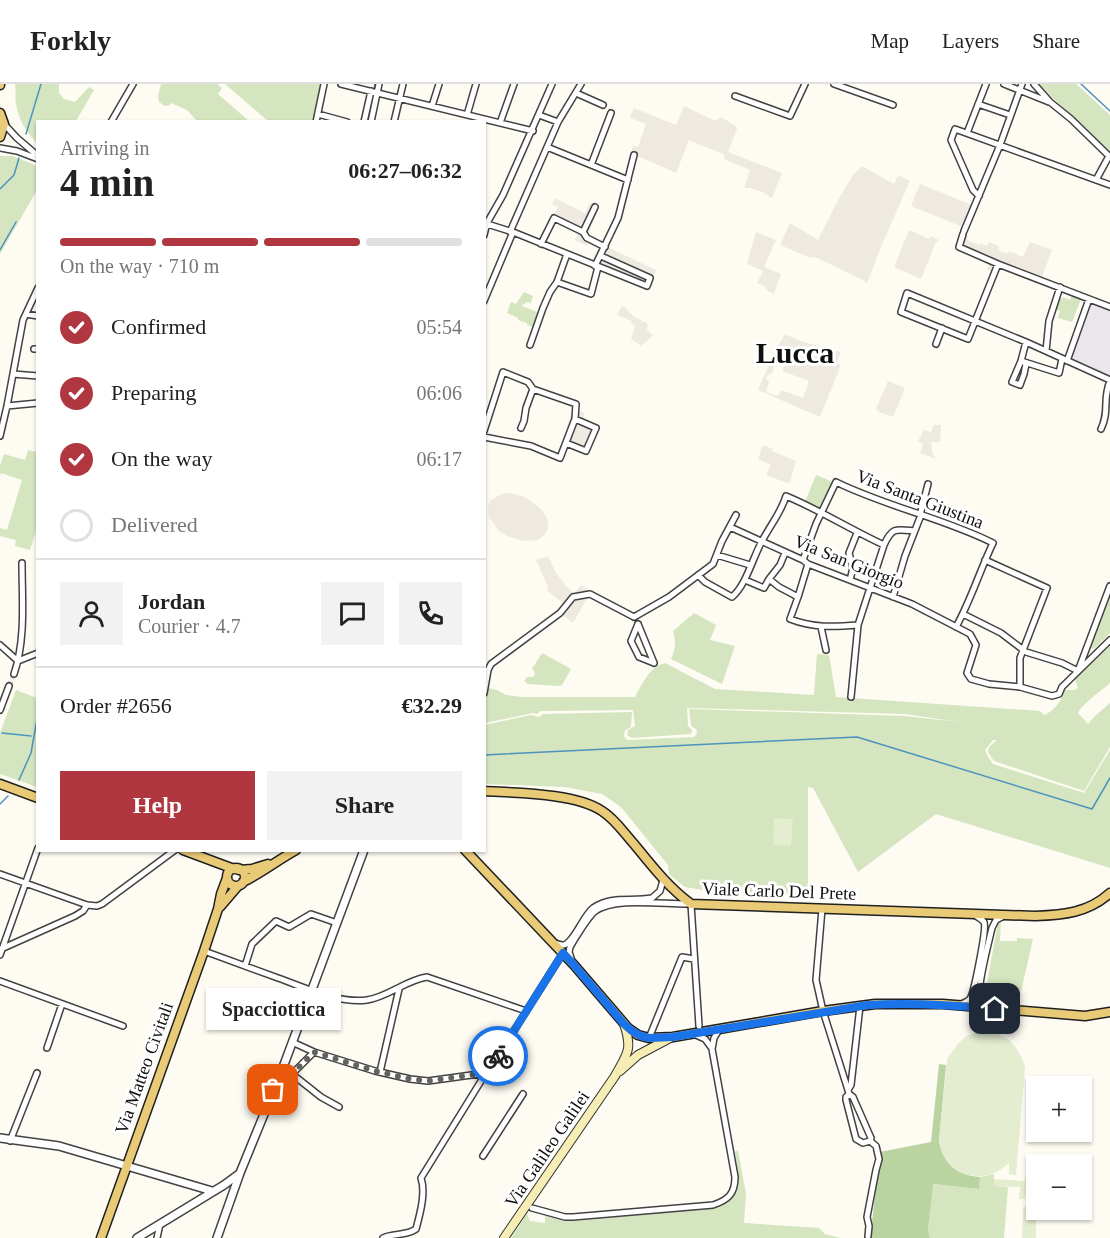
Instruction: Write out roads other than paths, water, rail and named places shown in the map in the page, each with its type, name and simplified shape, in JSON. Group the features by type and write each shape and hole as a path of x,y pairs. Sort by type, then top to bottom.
{"main road":[{"path":"0,107 2,118 0,137"},
{"path":"0,784 36,797"},
{"name":"Viale Carlo Del Prete","path":"486,791 573,799 593,805 616,823 663,880 691,904 1035,916 1071,913 1088,908 1110,893"},
{"path":"188,852 236,869 243,874 240,884 230,884 227,878 206,859"},
{"path":"227,878 229,872 236,869 252,869 274,862 292,852"},
{"path":"467,852 574,965 624,1024 638,1035 649,1038 673,1037 823,1011 896,1003 1078,1016 1110,1012"},
{"name":"Via Matteo Civitali","path":"218,909 240,884 274,862"},
{"name":"Via Matteo Civitali","path":"101,1238 204,951 227,878"},
{"name":"Via Galileo Galilei","path":"504,1238 522,1213 531,1205 615,1076 628,1049 629,1040 624,1024"},
{"name":"Via Galileo Galilei","path":"615,1076 638,1055 673,1037"}],"street":[{"path":"112,120 133,84"},
{"path":"316,120 324,84"},
{"path":"341,84 533,131"},
{"path":"365,120 379,84"},
{"path":"394,120 402,84"},
{"path":"432,106 439,84"},
{"path":"466,115 476,84"},
{"path":"500,123 514,84"},
{"path":"550,84 533,131 503,195 486,222 647,286 650,278 601,256"},
{"path":"486,296 558,122 581,84"},
{"path":"735,96 790,116 805,84"},
{"path":"834,84 893,105"},
{"path":"968,133 986,84"},
{"path":"1004,84 1021,87 1050,102 1109,156 1096,180"},
{"path":"1034,84 1050,102"},
{"path":"1021,87 959,247 1109,306 1110,298"},
{"path":"371,120 374,92"},
{"path":"576,93 603,105"},
{"path":"978,104 1011,115"},
{"path":"591,165 610,113"},
{"path":"318,114 340,120"},
{"path":"539,116 558,122"},
{"path":"2,118 16,138 36,155"},
{"path":"979,196 973,190 951,140 955,129 1110,185"},
{"path":"547,147 628,180"},
{"path":"0,148 36,156"},
{"path":"558,282 591,294 601,256 619,217 634,155"},
{"path":"583,232 595,207"},
{"path":"541,244 554,218 583,232 587,238 605,247"},
{"path":"531,345 543,308 550,292 558,282 567,254"},
{"path":"998,264 975,321 968,339 901,312 907,293 975,321 1026,342 1110,380 1107,393 1109,416 1101,429"},
{"path":"1046,351 1049,321 1060,287"},
{"path":"0,436 8,406 23,320 36,292"},
{"path":"1026,342 1024,362 1059,373 1089,299"},
{"path":"26,314 36,316"},
{"path":"936,344 944,329"},
{"path":"486,425 503,372 528,382 533,388 576,404 575,419 560,458 531,446 486,437"},
{"path":"13,374 36,376"},
{"path":"521,428 533,388"},
{"path":"8,406 36,403"},
{"path":"566,443 586,451 596,428 575,419"},
{"name":"Via Santa Giustina","path":"822,512 836,482 870,497 972,532 993,543 985,560"},
{"path":"893,597 921,515 928,484"},
{"path":"698,575 705,582 732,597 746,580 750,565 783,506 786,496 884,545"},
{"path":"822,512 790,619 801,624 821,627 858,625"},
{"path":"634,617 669,597 713,564 736,515"},
{"name":"Via San Giorgio","path":"730,527 806,562 912,604 970,634 976,645 967,673 971,678 989,684 1020,687"},
{"path":"851,697 858,625 884,545 894,530 914,531"},
{"path":"850,580 854,568 849,553 857,533"},
{"path":"746,580 764,588 780,565 785,553"},
{"path":"717,555 750,565"},
{"path":"956,627 985,560 1047,588 1022,649 1020,687 1052,696 1059,694 1062,687 1078,670 1110,640"},
{"path":"14,674 21,645 22,563"},
{"path":"769,579 798,597"},
{"path":"1078,670 1110,586"},
{"path":"486,682 491,664 560,613 573,597 590,594 634,617 638,624 654,663 639,657 632,641 638,624"},
{"path":"963,614 1001,633 1026,652 1078,670"},
{"path":"821,627 826,650"},
{"path":"0,645 18,661"},
{"path":"18,661 36,654"},
{"path":"0,710 9,686"},
{"path":"0,955 37,852"},
{"path":"0,874 87,905 96,906 102,904 172,852"},
{"path":"217,1238 363,852"},
{"path":"553,943 563,945 568,942 584,917 599,905 618,899 652,898 660,891 663,880"},
{"path":"574,965 569,954 570,947 591,916 599,909 618,903 691,904 699,1026"},
{"path":"1,949 75,916 87,905"},
{"path":"822,909 816,980 823,1011 849,1092 872,1138 870,1141"},
{"path":"245,966 252,944 276,921 289,927 311,914 337,923"},
{"path":"957,1006 971,998 985,929 983,921 971,915"},
{"path":"995,1009 981,1000 980,983 992,928 996,920 1004,916"},
{"path":"204,951 342,999 374,999 427,977 526,1011"},
{"path":"383,1238 391,1234 412,1232 416,1229 423,1192 421,1178 563,953"},
{"path":"649,1038 682,957 694,959"},
{"path":"0,981 123,1026"},
{"path":"380,1072 399,989"},
{"path":"47,1048 62,1004"},
{"path":"860,1006 851,1085 846,1100 854,1137 858,1142 870,1141"},
{"path":"531,1205 565,1217 573,1217 712,1205 728,1197 735,1184 735,1177 712,1049 714,1038 719,1030"},
{"path":"693,1034 705,1039 712,1049"},
{"path":"292,1042 314,1052 380,1072 421,1081 486,1073"},
{"path":"292,1074 314,1052"},
{"path":"282,1070 292,1074 321,1097 339,1107"},
{"path":"10,1140 37,1073"},
{"path":"483,1156 523,1094"},
{"path":"0,1138 59,1146 212,1191"},
{"path":"868,1236 867,1217 879,1159 876,1146 870,1141"},
{"path":"137,1238 240,1173"},
{"path":"157,1238 160,1224"}],"waterway":[{"path":"26,134 41,84"},
{"path":"374,89 375,84"},
{"path":"1081,84 1110,111"},
{"path":"368,120 372,98"},
{"path":"0,189 14,175 19,158"},
{"path":"0,250 16,222"},
{"path":"19,780 31,753 36,724"},
{"path":"2,733 31,736"},
{"path":"486,755 857,737 1092,809 1110,778"},
{"path":"0,804 8,796"}],"tunnel":[{"path":"9,686 14,674"}],"place":[{"name":"Spacciottica","path":"273,1090"}],"district":[{"name":"Lucca","path":"795,353"}]}
